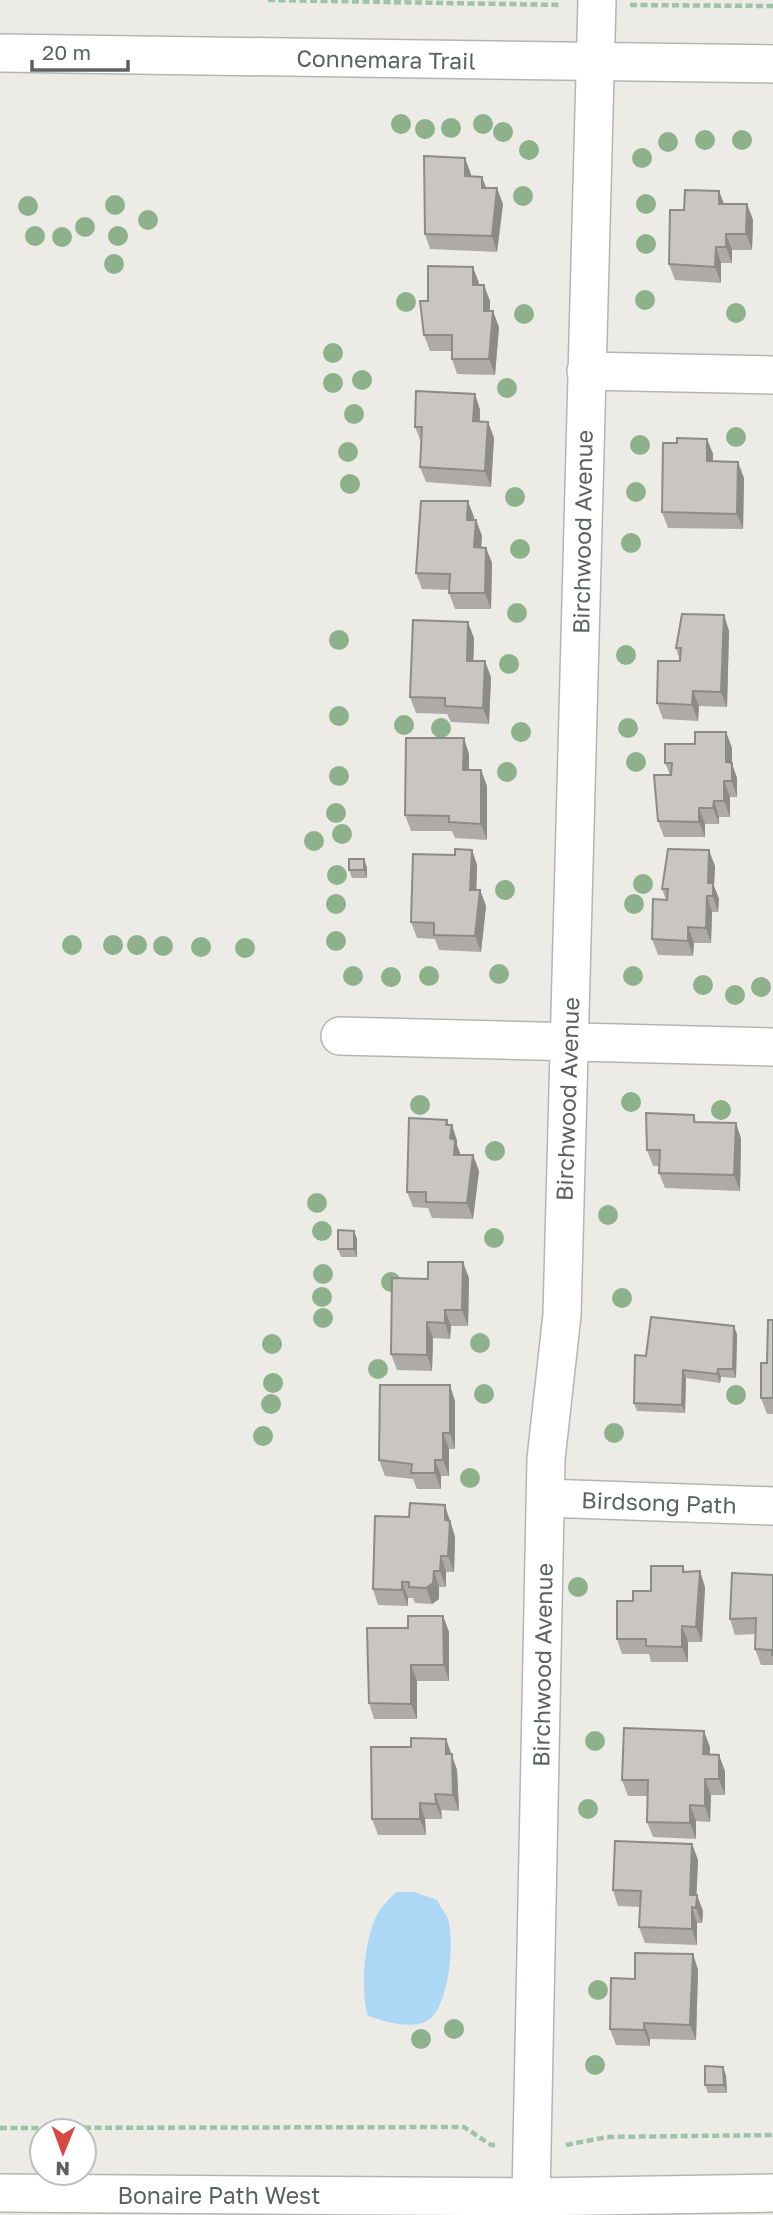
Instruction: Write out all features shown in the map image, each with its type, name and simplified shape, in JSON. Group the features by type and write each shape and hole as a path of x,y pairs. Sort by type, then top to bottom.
{"street":[{"name":"Birchwood Avenue","path":"531,2197 545,1498 550,1415 562,1315 597,2"},
{"name":"Connemara Trail","path":"0,53 773,64"},
{"path":"586,371 773,375"},
{"path":"340,1036 773,1047"},
{"name":"Birdsong Path","path":"545,1498 773,1506"},
{"name":"Bonaire Path West","path":"0,2193 531,2197 773,2193"}],"path":[{"path":"268,0 773,6"},
{"path":"0,2129 464,2127 491,2145 533,2146 568,2145 607,2137 773,2135"}],"water":[{"path":"396,1892 414,1892 437,1900 448,1919 450,1929 449,1971 442,1999 431,2018 417,2024 400,2024 368,2016 366,2005 365,1964 369,1936 378,1913"}],"building":[{"path":"424,156 465,158 465,176 482,177 482,188 497,188 492,236 425,234"},
{"path":"685,190 719,191 719,204 747,204 746,234 726,234 726,247 716,247 715,267 669,264 670,210 684,210"},
{"path":"428,266 473,267 473,285 484,285 484,311 493,311 489,359 452,359 452,335 424,335 420,301 428,301"},
{"path":"416,391 475,394 473,421 488,422 485,471 420,467 422,427 415,427"},
{"path":"677,438 707,439 707,461 738,462 737,514 662,512 663,443 677,443"},
{"path":"421,501 468,501 467,520 476,520 474,547 486,548 485,593 449,593 450,574 416,573"},
{"path":"682,614 724,615 721,692 693,691 692,705 657,703 658,661 680,661 681,648 676,648"},
{"path":"413,620 468,622 467,661 485,661 483,708 445,706 445,698 410,697"},
{"path":"695,732 726,732 726,762 732,763 732,781 724,781 724,801 714,801 713,808 699,808 699,822 658,821 654,775 671,775 672,763 665,763 665,744 695,744"},
{"path":"406,738 464,738 463,770 481,770 481,824 449,822 449,816 405,815"},
{"path":"455,849 472,850 470,890 480,890 475,936 434,935 434,923 411,922 413,854 455,855"},
{"path":"668,849 709,850 708,883 713,883 713,896 707,896 706,928 688,927 688,941 652,939 653,899 667,900 668,889 662,889"},
{"path":"349,859 364,859 364,870 349,870"},
{"path":"646,1113 694,1115 694,1122 736,1123 734,1175 659,1173 660,1150 647,1150"},
{"path":"409,1118 447,1120 446,1125 452,1125 450,1138 455,1140 454,1155 473,1155 467,1203 426,1202 426,1192 407,1192"},
{"path":"338,1230 354,1231 354,1249 338,1249"},
{"path":"428,1262 463,1262 462,1310 445,1310 445,1323 427,1322 427,1355 391,1354 392,1278 428,1279"},
{"path":"651,1317 734,1326 733,1369 718,1369 717,1374 683,1370 682,1405 634,1403 635,1355 646,1356"},
{"path":"768,1320 773,1320 773,1398 761,1398 761,1363 767,1363"},
{"path":"380,1385 450,1385 450,1433 443,1433 443,1460 435,1460 435,1473 411,1473 412,1464 379,1460"},
{"path":"410,1503 445,1505 445,1520 450,1521 448,1556 441,1556 440,1571 434,1571 433,1583 426,1588 409,1587 409,1582 402,1582 402,1590 373,1589 375,1516 409,1517"},
{"path":"651,1566 683,1566 683,1572 700,1571 696,1627 682,1626 682,1647 646,1646 646,1639 617,1639 617,1601 633,1601 633,1591 651,1591"},
{"path":"732,1573 773,1575 773,1655 772,1650 755,1649 756,1618 730,1619"},
{"path":"408,1616 443,1616 444,1665 411,1665 411,1704 369,1703 367,1628 408,1628"},
{"path":"624,1728 704,1731 703,1754 719,1755 719,1779 705,1779 705,1806 690,1805 690,1823 647,1822 648,1780 622,1780"},
{"path":"411,1738 446,1739 446,1754 452,1754 453,1795 435,1794 436,1804 420,1803 420,1819 372,1819 371,1747 411,1747"},
{"path":"615,1841 692,1844 690,1895 697,1895 696,1908 692,1907 692,1929 639,1927 641,1891 613,1890"},
{"path":"635,1953 693,1954 690,2025 644,2023 644,2030 610,2029 611,1978 635,1979"},
{"path":"705,2066 723,2067 724,2085 705,2085"}]}
